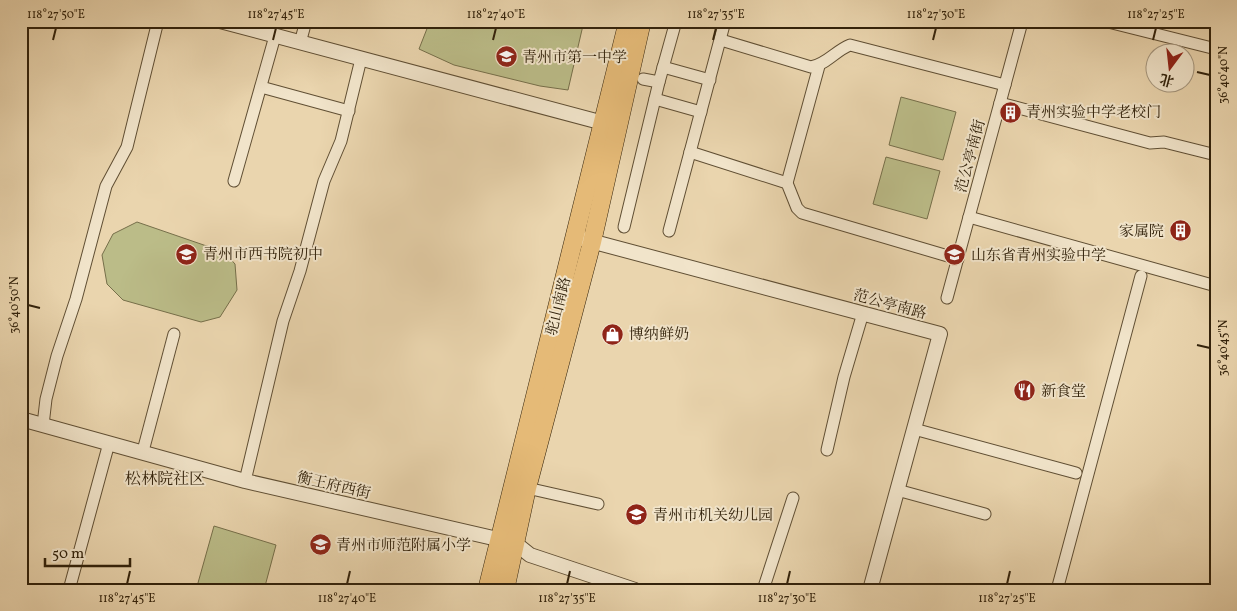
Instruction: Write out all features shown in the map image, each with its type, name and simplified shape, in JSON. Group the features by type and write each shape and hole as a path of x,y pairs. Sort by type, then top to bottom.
{"main road":[{"name":"驼山南路","path":"611,125 628,21"},
{"name":"驼山南路","path":"487,590 527,488 611,125 642,21"},
{"name":"驼山南路","path":"505,590 507,542 584,240"}],"street":[{"path":"43,425 46,399 106,186 127,147 158,21"},
{"path":"220,21 611,125"},
{"path":"300,42 306,21"},
{"path":"624,227 659,82 676,21"},
{"path":"669,231 725,21"},
{"path":"1104,21 1216,49"},
{"name":"范公亭南街","path":"948,298 1005,85 1025,22"},
{"path":"234,181 275,36"},
{"path":"721,40 811,67 819,66 840,49 850,45 1005,85"},
{"path":"245,481 283,321 300,271 324,181 341,141 361,59"},
{"path":"819,66 787,183 797,208 802,213 958,259"},
{"path":"663,67 710,80"},
{"path":"643,79 659,82"},
{"path":"261,87 348,111"},
{"path":"655,99 701,112"},
{"path":"1000,103 1150,144 1164,142 1216,155"},
{"path":"690,152 787,183"},
{"path":"969,218 1216,286"},
{"name":"范公亭南路","path":"584,240 940,334 870,590"},
{"path":"1057,590 1141,276"},
{"path":"828,450 844,377 863,314"},
{"path":"142,452 174,334"},
{"name":"衡王府西街","path":"21,419 245,481 507,542 530,555 635,590"},
{"path":"914,429 1076,473"},
{"path":"69,590 109,443"},
{"path":"527,488 598,504"},
{"path":"897,490 985,514"},
{"path":"763,590 793,498"}],"green space":[{"name":"青州市第一中学","path":"430,21 584,21 568,90 540,86 454,65 419,49"},
{"path":"901,97 956,112 943,160 889,145"},
{"path":"886,157 940,171 927,219 873,204"},
{"path":"137,222 224,252 235,264 237,290 220,317 201,322 123,300 107,284 102,255 113,234"},
{"path":"214,526 276,545 264,590 196,590"}],"place":[{"name":"青州市第一中学","path":"506,57"},
{"name":"青州实验中学老校门","path":"1010,112"},
{"name":"家属院","path":"1180,231"},
{"name":"青州市西书院初中","path":"187,254"},
{"name":"山东省青州实验中学","path":"955,255"},
{"name":"博纳鲜奶","path":"613,334"},
{"name":"新食堂","path":"1025,391"},
{"name":"青州市机关幼儿园","path":"637,515"},
{"name":"青州市师范附属小学","path":"320,545"}],"district":[{"name":"松林院社区","path":"165,478"}]}
